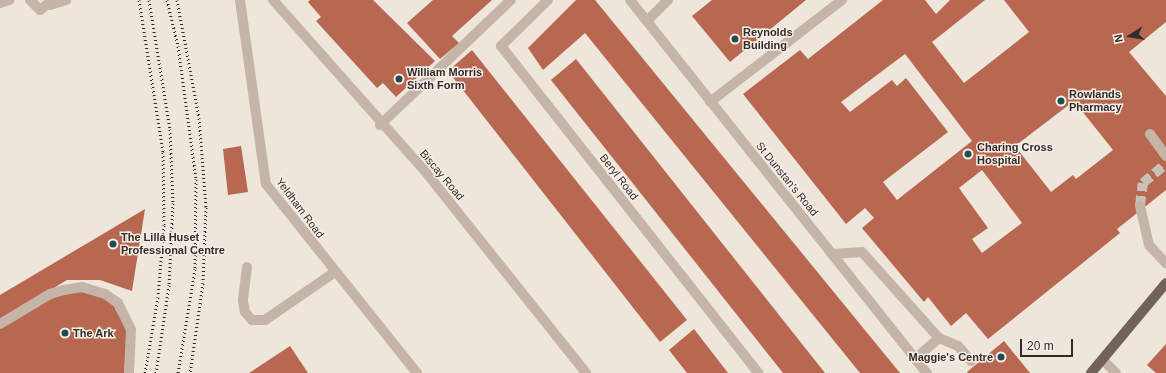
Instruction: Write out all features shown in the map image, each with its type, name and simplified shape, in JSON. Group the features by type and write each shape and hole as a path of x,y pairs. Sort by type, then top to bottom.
{"main road":[{"path":"1091,373 1166,283"}],"street":[{"path":"0,3 10,0"},
{"path":"30,0 40,10 51,3 66,0"},
{"name":"Yeldham Road","path":"240,0 266,184 417,373"},
{"name":"Biscay Road","path":"273,0 380,125 424,170 586,373"},
{"path":"380,125 511,0"},
{"name":"Beryl Road","path":"548,0 501,46 758,373"},
{"name":"St Dunstan's Road","path":"630,0 927,373"},
{"path":"647,21 668,0"},
{"path":"710,102 842,0"},
{"path":"1150,134 1166,156"},
{"path":"1140,206 1148,245 1166,263"},
{"path":"832,254 862,252 938,338 958,346 971,361"},
{"path":"247,267 243,301 245,312 252,320 266,320 335,272"},
{"path":"0,324 50,294 64,290 82,287 105,294 118,303 132,330 129,373"},
{"path":"915,359 938,338"},
{"path":"1103,360 1116,373"}],"building":[{"path":"310,0 373,0 435,61 396,97 383,83 377,88 316,21 321,17 308,2"},
{"path":"433,0 492,0 452,36 459,43 440,59 407,23"},
{"path":"576,0 595,0 900,373 860,373 585,33 543,70 528,48"},
{"name":"Reynolds Building","path":"712,0 806,0 730,62 692,16"},
{"name":"Charing Cross Hospital","path":"883,0 925,0 936,14 950,0 985,0 932,42 964,83 1029,32 1004,0 1166,0 1166,22 1129,52 1166,96 1166,190 1117,229 1120,233 988,339 966,313 951,326 928,297 924,302 862,228 874,218 865,208 846,224 743,94 800,50 808,59","holes":["905,54 972,141 897,200 883,182 948,132 906,78 897,86 892,80 850,112 841,102","1074,101 1113,150 1076,179 1073,175 1051,192 1015,146","982,170 1022,223 982,253 972,239 988,228 959,188"]},
{"path":"472,50 687,320 660,342 448,71"},
{"path":"576,59 825,373 783,373 551,80"},
{"path":"241,146 248,192 228,195 223,149"},
{"name":"The Lilla Huset Professional Centre","path":"145,209 132,291 100,280 67,280 0,320 0,295"},
{"name":"The Ark","path":"72,290 105,297 117,305 115,309 128,329 124,373 0,373 0,327 51,297"},
{"path":"694,329 728,373 687,373 669,350"},
{"name":"Maggie's Centre","path":"1004,341 1030,373 967,372"},
{"path":"1166,344 1166,373 1156,373 1147,365"},
{"path":"290,346 308,373 249,373"}],"tunnel":[{"path":"1140,206 1143,183 1166,164"}],"railway":[{"path":"139,0 163,152 164,225 158,297 145,373"},
{"path":"149,0 170,129 173,203 169,285 156,373"},
{"path":"167,0 178,46 196,179 195,269 178,373"},
{"path":"177,0 199,118 206,207 203,283 190,373"}],"place":[{"name":"Reynolds Building","path":"735,39"},
{"name":"William Morris Sixth Form","path":"399,79"},
{"name":"Rowlands Pharmacy","path":"1061,101"},
{"name":"Charing Cross Hospital","path":"968,154"},
{"name":"The Lilla Huset Professional Centre","path":"113,244"},
{"name":"The Ark","path":"65,333"},
{"name":"Maggie's Centre","path":"1001,357"}]}
